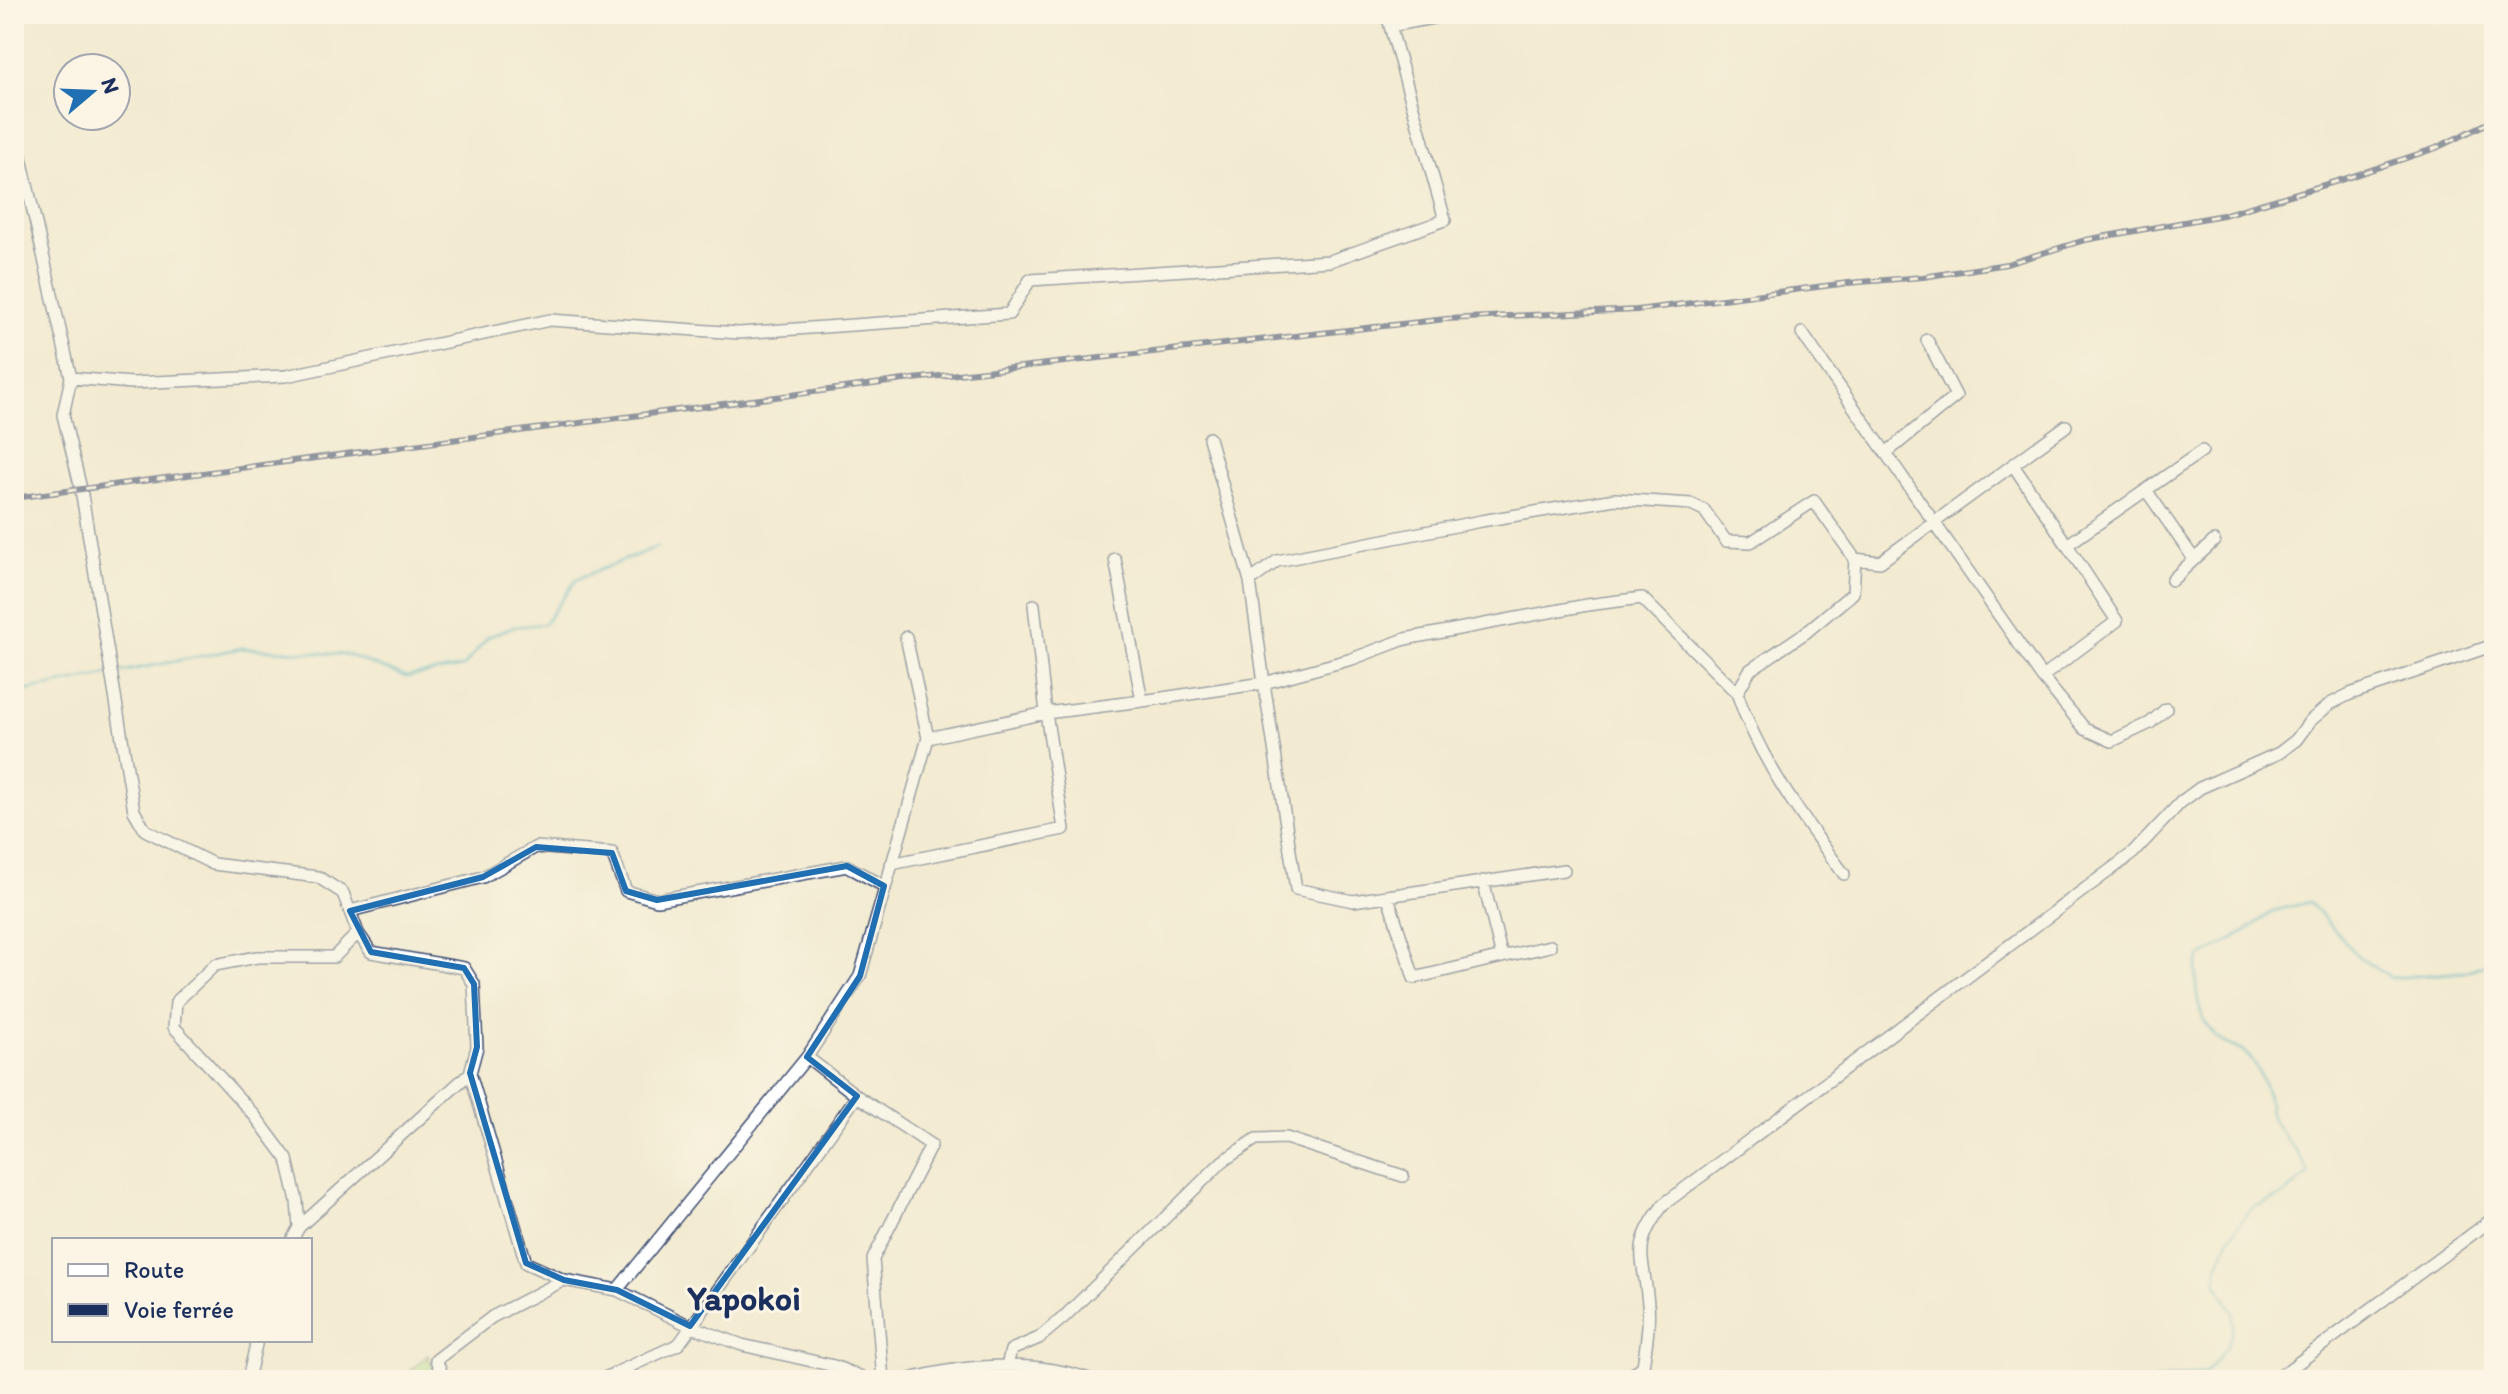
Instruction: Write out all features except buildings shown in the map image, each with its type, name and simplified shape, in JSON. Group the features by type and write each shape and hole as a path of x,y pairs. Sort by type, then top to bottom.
{"street":[{"path":"71,378 132,383 286,376 550,320 739,333 1009,314 1030,280 1330,261 1445,220 1388,20 1454,14"},
{"path":"14,127 71,378 63,415 81,489 134,811 145,830 213,864 318,877 343,893 358,933 371,952 464,968 474,984 477,1047 470,1073 526,1263 564,1280 617,1290 690,1326 742,1345 834,1366 869,1380"},
{"path":"1802,333 2042,677 2085,729 2112,741 2150,723 2166,709"},
{"path":"1886,453 1956,396 1927,340"},
{"path":"1855,559 1880,562 2066,426"},
{"path":"1209,438 1250,581 1296,889 1353,901 1564,870"},
{"path":"2067,545 2202,451"},
{"path":"2013,465 2117,621 2042,677"},
{"path":"2146,490 2194,559"},
{"path":"1250,581 1277,561 1481,521 1615,499 1691,504 1704,510 1726,541 1751,542 1814,501 1855,559 1853,593 1805,633 1750,670 1737,693"},
{"path":"2172,580 2214,541"},
{"path":"1115,559 1142,701"},
{"path":"928,738 1046,713 1264,683 1352,659 1405,639 1587,605 1642,598 1737,693 1747,722 1776,773 1844,874"},
{"path":"891,864 1064,829 1046,713 1034,605"},
{"path":"617,1290 807,1057 860,976 928,738 906,637"},
{"path":"1626,1380 1643,1366 1649,1305 1641,1251 1645,1227 1664,1204 2133,853 2181,802 2200,788 2279,753 2296,740 2310,721 2340,699 2494,645"},
{"path":"350,911 483,877 536,847 612,853 626,891 657,900 847,866 884,886"},
{"path":"1483,881 1502,957"},
{"path":"1388,897 1414,978 1550,946"},
{"path":"299,1227 297,1201 287,1159 255,1116 174,1027 176,1002 215,965 257,957 334,957 358,933"},
{"path":"807,1057 857,1096 931,1145 873,1259 883,1380"},
{"path":"293,1238 299,1227 470,1073"},
{"path":"600,1380 679,1344 857,1096"},
{"path":"1007,1366 1011,1350 1039,1338 1064,1317 1223,1161 1256,1139 1286,1138 1403,1176"},
{"path":"2275,1380 2494,1218"},
{"path":"445,1380 436,1360 492,1317 564,1280"},
{"path":"251,1380 249,1375 257,1342"},
{"path":"906,1380 932,1373 1007,1366 1042,1367 1092,1380"}],"highlighted area":[{"path":"536,847 612,853 626,891 657,900 847,866 884,886 860,976 807,1057 857,1096 690,1326 617,1290 564,1280 526,1263 470,1073 477,1047 474,984 464,968 371,952 350,911 483,877"}],"green space":[{"path":"428,1355 439,1380 400,1380"}],"waterway":[{"path":"14,693 242,648 348,655 406,677 463,667 488,637 512,627 544,624 577,579 657,547"},
{"path":"2156,1380 2204,1373 2217,1360 2227,1346 2233,1329 2233,1312 2216,1282 2218,1266 2231,1235 2252,1208 2284,1195 2309,1173 2271,1116 2265,1089 2251,1058 2219,1039 2206,1022 2196,990 2199,958 2245,932 2273,911 2309,902 2359,957 2391,978 2463,972 2494,962"}],"railway":[{"path":"14,498 904,380 1446,319 1637,310 1848,283 1923,277 2007,264 2085,240 2223,215 2436,148 2494,120"}],"district":[{"name":"Yapokoi","path":"744,1298"}]}
